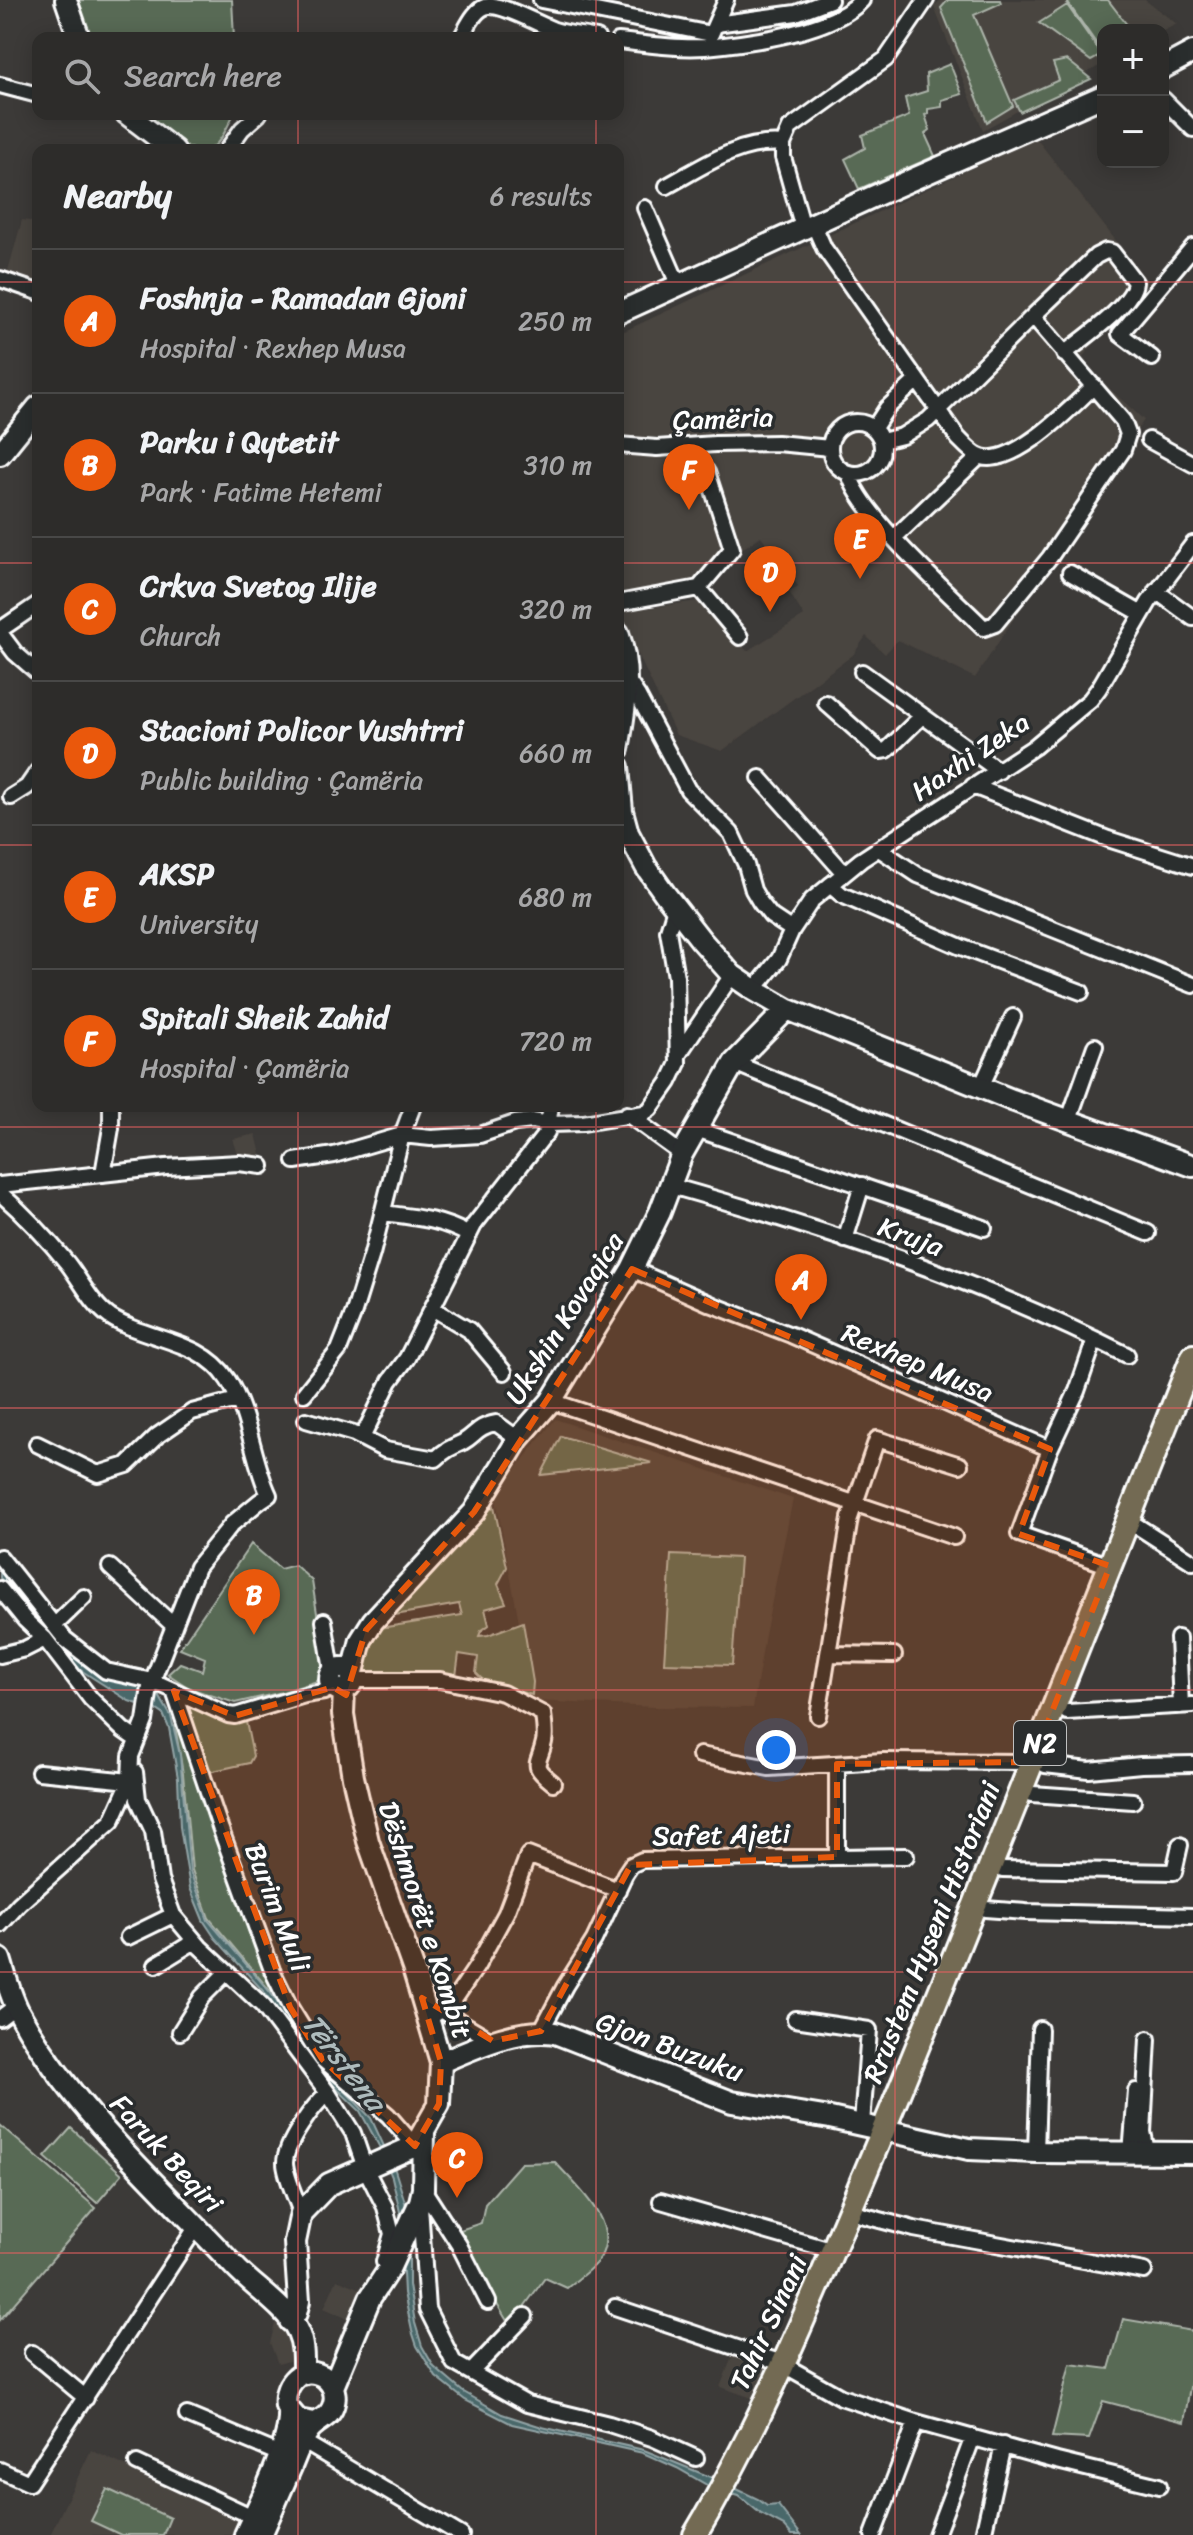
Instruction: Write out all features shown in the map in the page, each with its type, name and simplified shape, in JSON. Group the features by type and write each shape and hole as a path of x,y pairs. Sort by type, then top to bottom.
{"main road":[{"name":"Rrustem Hyseni Historiani","path":"881,2129 1038,1763 1110,1566 1193,1356"},
{"name":"Rrustem Hyseni Historiani","path":"881,2129 1002,1869 1032,1794 1038,1763 1067,1712 1193,1388"},
{"name":"Tahir Sinani","path":"695,2535 713,2521 861,2215 881,2129"},
{"name":"Tahir Sinani","path":"786,2366 881,2129"}],"street":[{"path":"66,0 77,32"},
{"path":"541,0 711,34 726,0"},
{"path":"716,24 796,13 830,0"},
{"path":"624,41 703,47 795,33 841,16 862,0"},
{"path":"926,0 886,59 790,128 783,144 787,177 808,226 958,438 979,457 996,458 1024,446 1057,421 1094,386"},
{"path":"464,32 481,9 500,4 566,32"},
{"path":"1169,65 1193,52"},
{"path":"0,85 32,93"},
{"path":"624,310 1097,99"},
{"path":"1169,105 1193,129"},
{"path":"130,120 146,144"},
{"path":"134,120 166,144"},
{"path":"231,144 252,120"},
{"path":"667,186 736,149 766,143 783,144"},
{"path":"645,208 678,284"},
{"path":"1152,358 1120,334 1193,247"},
{"path":"917,380 892,402 878,434 881,456 873,468 864,473 849,473 836,465 830,448 832,436 845,424 857,421 878,434 913,430 939,409 1096,256 1106,251 1112,252 1135,282 1135,291 1122,306 1064,354"},
{"path":"0,279 32,290"},
{"path":"849,473 852,486 895,537 984,628 995,624 1050,557 1123,450 1128,434 1123,421 1033,316"},
{"path":"0,454 32,414"},
{"path":"1149,440 1193,464"},
{"name":"Çamëria","path":"624,445 657,448 777,443 830,448"},
{"path":"895,537 979,457"},
{"name":"Çamëria","path":"699,588 732,549 707,472"},
{"name":"Haxhi Zeka","path":"754,990 779,959 792,930 812,900 844,873 1034,747 1090,700 1156,591 1193,544"},
{"path":"1070,573 1142,614"},
{"path":"624,602 699,588 740,637"},
{"path":"1156,591 1193,618"},
{"path":"32,608 0,632 15,653 32,668"},
{"path":"624,656 624,676"},
{"path":"862,672 999,771"},
{"path":"624,683 638,696 688,790 731,833 760,902 771,916 792,930"},
{"path":"826,703 880,751 887,750 922,716"},
{"path":"760,778 844,873"},
{"path":"11,797 27,787 32,780"},
{"path":"973,786 1108,839 1193,866"},
{"path":"624,837 675,908 732,975 754,990 787,1009 1068,1122 1193,1166"},
{"path":"879,849 918,875 1193,985"},
{"path":"830,885 842,895 961,947 1081,992"},
{"path":"295,1161 334,1155 402,1135 431,1138 480,1135 515,1123 583,1123 644,1113 669,1082 678,1063 676,977 668,931 675,908"},
{"path":"678,1055 732,975"},
{"name":"Ukshin Kovaqica","path":"339,1680 354,1644 361,1640 377,1615 474,1512 518,1439 551,1401 632,1269 671,1186 682,1154 734,1063 787,1009"},
{"path":"981,1087 1013,1017"},
{"path":"1068,1122 1095,1046"},
{"path":"734,1063 1148,1233"},
{"path":"103,1174 111,1112"},
{"path":"304,1394 339,1350 354,1312 411,1112"},
{"path":"362,1438 384,1391 407,1358 469,1235 518,1167 534,1152 550,1124 551,1112"},
{"path":"627,1114 682,1154"},
{"path":"696,1129 984,1228"},
{"path":"0,1185 206,1164 262,1166"},
{"path":"845,1240 862,1185"},
{"name":"Kruja","path":"671,1186 757,1210 1019,1304 1127,1355"},
{"path":"0,1193 38,1228 109,1316 192,1350 213,1363 229,1381 269,1495 232,1524 197,1567 151,1684 145,1721 131,1756 130,1781 112,1821 19,1904 0,1925"},
{"path":"382,1213 431,1218 469,1235"},
{"name":"Rexhep Musa","path":"632,1269 1050,1449"},
{"path":"432,1308 469,1330 504,1372"},
{"path":"1095,1339 1019,1534 1110,1566"},
{"path":"37,1444 98,1474 127,1465 157,1436 192,1412 237,1400"},
{"path":"551,1401 954,1537"},
{"path":"306,1420 362,1438 385,1450 436,1459 448,1447 465,1441 482,1426 496,1423 518,1439"},
{"path":"818,1716 850,1518 877,1439 960,1465"},
{"path":"1137,1526 1193,1562"},
{"path":"0,1557 65,1639 106,1671 162,1685 235,1716 305,1695 310,1688 339,1680 440,1680 503,1693 543,1714 545,1742 537,1760 540,1772 553,1783"},
{"path":"110,1567 174,1626"},
{"path":"0,1589 45,1639 91,1699 137,1740"},
{"path":"55,1625 84,1597"},
{"path":"324,1621 339,1680"},
{"path":"1067,1712 1187,1706 1178,1638"},
{"path":"0,1655 25,1649 45,1639"},
{"path":"829,1654 894,1655"},
{"name":"Dëshmorët e Kombit","path":"339,1680 339,1707 343,1714 368,1841 435,2014 441,2062 439,2104 414,2142 422,2155 419,2201"},
{"name":"Burim Muli","path":"174,1691 267,1957 290,2007 322,2059 388,2115 414,2142"},
{"path":"700,1755 769,1768 883,1761 1038,1763 1089,1770 1193,1764"},
{"path":"131,1756 138,1799 153,1831 160,1880 173,1915 195,1941 263,2006 328,2093 353,2133 385,2207 392,2234 385,2261 333,2387 335,2399 331,2412 315,2423 302,2441 253,2529"},
{"path":"837,1764 837,1857"},
{"path":"39,1772 130,1781"},
{"name":"Rrustem Hyseni Historiani","path":"1032,1794 1133,1801"},
{"name":"Rrustem Hyseni Historiani","path":"1002,1869 1174,1872 1180,1845"},
{"path":"493,2041 435,2014 454,2000 477,1966 506,1913 528,1855 618,1890"},
{"name":"Safet Ajeti","path":"541,2031 594,1940 631,1865 642,1860 906,1856"},
{"path":"985,1909 1193,1916"},
{"path":"128,1937 173,1915"},
{"path":"156,1965 195,1941"},
{"name":"Faruk Beqiri","path":"0,1959 8,2012 76,2096 298,2331 303,2351 303,2374"},
{"path":"180,2032 202,1997 227,1972"},
{"path":"795,2019 869,2030 881,2129"},
{"path":"1036,2152 1040,2029"},
{"name":"Gjon Buzuku","path":"441,2062 493,2041 541,2031 555,2033 732,2102 778,2108 969,2149 1193,2153"},
{"path":"1139,2152 1144,2040"},
{"path":"284,2314 298,2308 295,2242 301,2213 285,2163 296,2134 318,2101 328,2093"},
{"path":"301,2213 329,2184 367,2168 414,2142"},
{"path":"370,2298 389,2269 419,2201"},
{"path":"419,2201 459,2245 488,2302"},
{"path":"419,2201 427,2309 454,2363 527,2404 609,2424 652,2438 696,2458"},
{"path":"661,2201 834,2251"},
{"path":"861,2215 914,2229 1144,2271"},
{"path":"0,2470 29,2483 197,2226"},
{"path":"615,2307 786,2366 841,2397 916,2422 1159,2486"},
{"path":"471,2372 525,2316"},
{"path":"32,2353 86,2398"},
{"path":"253,2529 290,2420 285,2393 292,2381 303,2374 319,2374 333,2387"},
{"path":"289,2412 303,2422 315,2423"},
{"path":"187,2415 280,2454"},
{"path":"873,2535 916,2422"},
{"path":"936,2535 973,2437"},
{"path":"302,2441 461,2535"},
{"path":"983,2535 1003,2445"},
{"path":"137,2463 253,2529"}],"highlighted area":[{"path":"632,1269 1050,1449 1019,1534 1110,1566 1032,1762 837,1764 837,1857 631,1865 541,2031 493,2041 422,1998 441,2062 439,2104 415,2146 322,2059 290,2007 174,1691 235,1716 333,1687 346,1695 366,1630 474,1512"}],"shaded area":[{"path":"940,0 1145,0 1177,24 1169,28 1169,24 1097,24 1097,67 983,130 934,7"},
{"path":"1036,138 1148,282 1079,361 1144,420 975,678 898,640 885,654 866,636 853,655 722,751 676,735 624,625 624,611 698,601 747,651 804,616 789,592 798,586 761,536 696,580 624,593 624,456 713,454 705,436 624,438 624,331"},
{"path":"22,220 32,221 32,285 6,278"},
{"path":"256,1134 261,1154 240,1161 233,1139"},
{"path":"555,1419 793,1499 753,1708 534,1701 495,1495"},
{"path":"337,2279 364,2290 348,2319 324,2308"},
{"path":"275,2323 286,2331 293,2360 278,2364 270,2343"},
{"path":"734,2352 769,2366 755,2399 720,2387"},
{"path":"91,2450 241,2520 234,2535 50,2535"}],"green space":[{"path":"75,0 232,0 234,32 87,32"},
{"path":"948,0 1000,0 1001,3 974,15 1013,106 987,122 941,8"},
{"path":"1073,0 1108,0 1126,24 1097,24 1097,44 1068,3"},
{"path":"1067,5 1097,48 1097,58 1091,61 1039,23"},
{"path":"1067,60 1091,79 1020,112 1014,100 1059,80 1053,63"},
{"path":"950,64 962,94 942,100 942,107 928,109 925,115 930,130 925,134 935,156 859,189 845,159 865,148 862,135 909,116 905,98 927,91 926,74"},
{"path":"154,120 231,120 216,144 182,144"},
{"path":"561,1436 652,1463 541,1475"},
{"path":"494,1506 507,1567 498,1584 506,1603 485,1609 489,1625 479,1636 523,1622 533,1682 532,1695 485,1682 476,1673 478,1657 459,1654 456,1676 438,1671 358,1672 374,1629 462,1615 459,1604 389,1616 434,1563"},
{"path":"251,1544 280,1569 295,1565 312,1581 327,1678 235,1703 189,1688 168,1674 180,1663 202,1671 205,1658 180,1648"},
{"path":"671,1555 740,1558 732,1665 664,1663"},
{"path":"187,1706 225,1721 245,1717 253,1756 249,1763 204,1773 184,1710"},
{"path":"182,1723 281,1990 271,1992 209,1918 192,1870 175,1726"},
{"path":"0,2125 96,2208 0,2320"},
{"path":"71,2128 122,2174 97,2203 45,2157"},
{"path":"555,2162 584,2194 601,2219 605,2245 597,2262 567,2288 545,2278 510,2326 454,2232 481,2223 485,2204 521,2163"},
{"path":"1123,2319 1193,2331 1193,2370 1184,2422 1103,2401 1089,2439 1052,2437 1070,2364 1109,2369"},
{"path":"107,2489 170,2518 163,2535 121,2535 91,2521"}],"water":[{"path":"0,1566 91,1667 158,1694 171,1716 180,1755 190,1871 208,1920 270,1992 321,2066 371,2118 395,2170 409,2215 409,2285 415,2323 422,2346 434,2367 462,2391 502,2414 542,2427 644,2450 720,2481 767,2506 778,2505 801,2535 792,2535 784,2526 761,2514 739,2496 714,2489 643,2453 512,2424 465,2400 436,2377 417,2346 412,2331 404,2293 400,2212 392,2177 379,2146 360,2111 318,2070 265,1993 215,1938 203,1920 190,1888 180,1827 178,1778 169,1728 163,1714 129,1701 79,1669 0,1578"}],"place":[{"name":"Spitali Sheik Zahid","path":"689,510"},
{"name":"AKSP","path":"860,579"},
{"name":"Stacioni Policor Vushtrri","path":"770,612"},
{"name":"Foshnja - Ramadan Gjoni","path":"801,1320"},
{"name":"Parku i Qytetit","path":"254,1635"},
{"name":"Crkva Svetog Ilije","path":"457,2198"}],"water label":[{"name":"Tërstena","path":"344,2062"}]}
